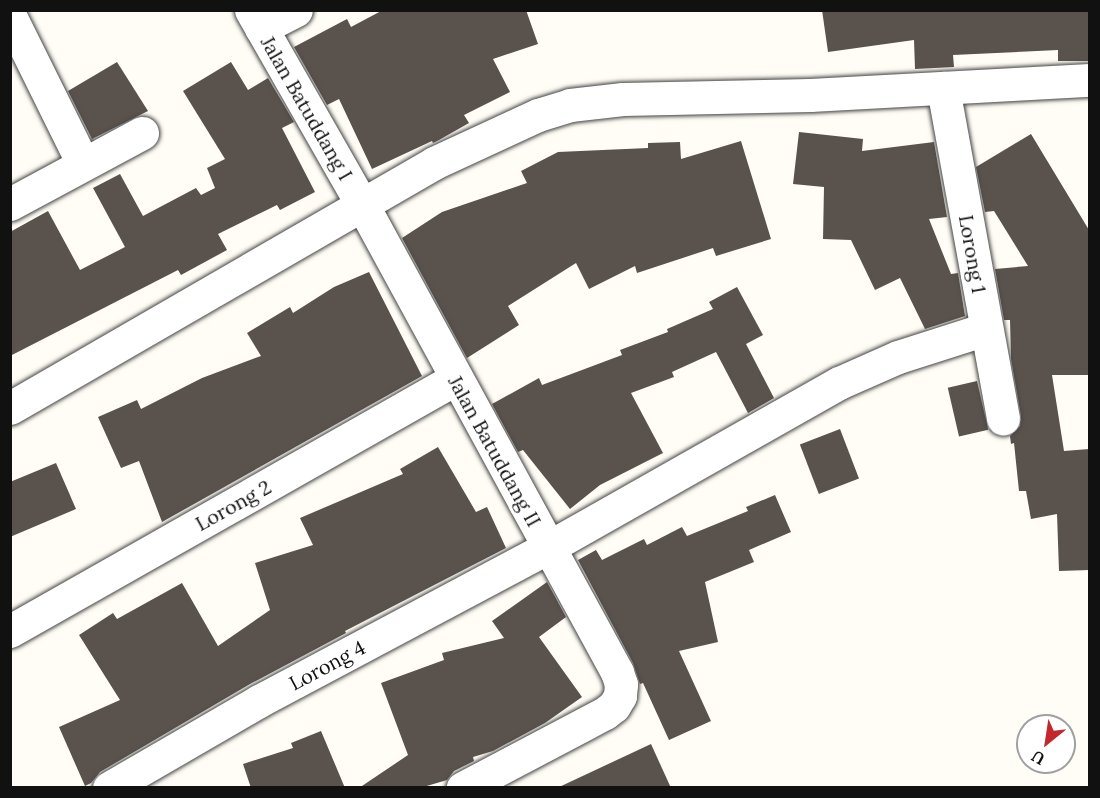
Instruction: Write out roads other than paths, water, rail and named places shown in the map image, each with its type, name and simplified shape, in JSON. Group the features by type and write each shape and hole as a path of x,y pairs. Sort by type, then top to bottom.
{"street":[{"path":"256,19 296,10"},
{"path":"10,16 83,164"},
{"name":"Jalan Batuddang I","path":"256,19 363,206"},
{"path":"10,408 434,163 538,114 570,105 623,99 810,95 1089,80"},
{"name":"Lorong 1","path":"943,88 1003,419"},
{"path":"10,204 142,133"},
{"name":"Jalan Batuddang II","path":"363,206 617,672 621,684 620,696 614,706 605,713 463,788"},
{"name":"Lorong 4","path":"109,788 259,701 549,547 839,383 898,357 986,329"},
{"name":"Lorong 2","path":"10,631 456,379"}]}
